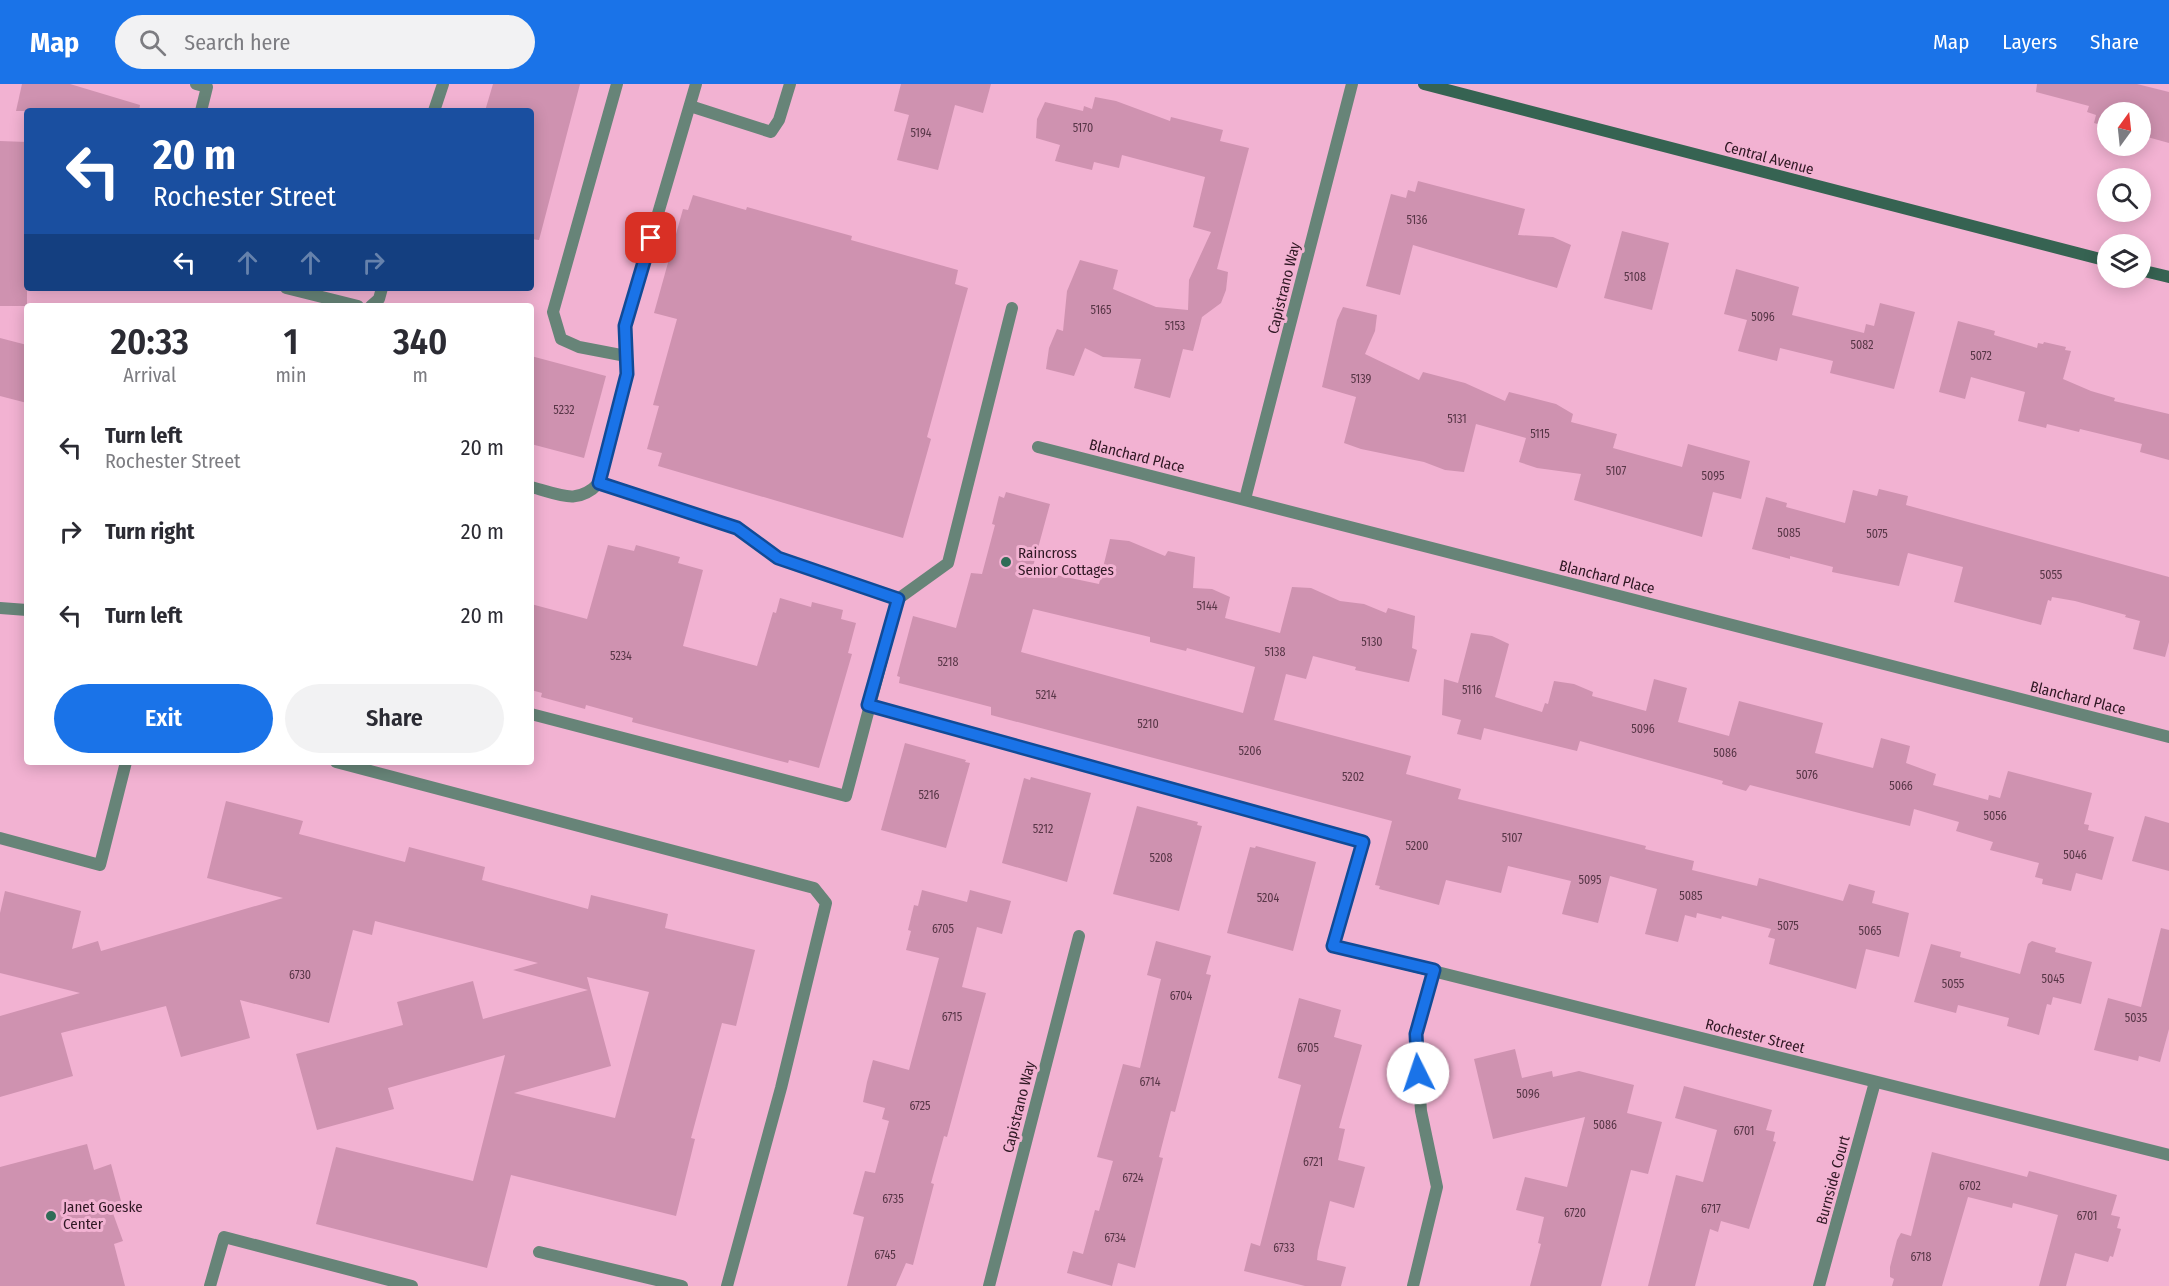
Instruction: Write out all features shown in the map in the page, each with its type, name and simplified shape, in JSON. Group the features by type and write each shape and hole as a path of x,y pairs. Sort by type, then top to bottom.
{"main road":[{"name":"Central Avenue","path":"1424,84 2097,258"},
{"path":"2151,273 2169,277"}],"street":[{"path":"196,84 207,87 202,108"},
{"path":"435,108 443,84"},
{"path":"617,84 553,312 561,339 579,346 626,356"},
{"path":"534,488 576,498 588,494 599,483 627,374 625,326 696,84"},
{"path":"690,106 771,132 779,120 790,84"},
{"name":"Capistrano Way","path":"1245,499 1352,84"},
{"path":"298,291 346,303"},
{"path":"534,715 846,796 868,705 898,599 948,562 1012,308"},
{"name":"Blanchard Place","path":"1038,447 2169,737"},
{"path":"599,483 737,528 778,558 898,599"},
{"path":"0,608 24,610"},
{"name":"Rochester Street","path":"868,705 1363,842 1333,946 2169,1155"},
{"path":"0,838 100,865 125,765"},
{"path":"347,765 814,888 826,903 781,1088 727,1286"},
{"name":"Capistrano Way","path":"989,1286 1079,936"},
{"path":"1413,1286 1437,1187 1421,1111 1416,1034 1434,970"},
{"name":"Burnside Court","path":"1819,1286 1875,1082"},
{"path":"210,1286 224,1237 412,1286"},
{"path":"539,1252 682,1286"}],"building":[{"path":"22,84 70,84 140,105 140,108 24,108 24,111 16,111"},
{"path":"493,84 580,84 539,240 534,239 534,108 486,108"},
{"path":"901,84 991,84 983,113 955,105 938,170 897,160 909,115 894,111"},
{"path":"2037,84 2137,84 2169,92 2169,143 2151,138 2151,102 2097,102 2097,124 2094,123 2096,115 2087,112 2089,106 2036,92"},
{"path":"1095,97 1116,101 1170,121 1171,117 1223,130 1220,141 1249,148 1217,269 1228,272 1226,290 1221,303 1202,317 1193,351 1183,349 1170,398 1134,388 1141,359 1103,357 1085,348 1074,376 1046,369 1049,348 1057,329 1063,331 1067,291 1080,260 1118,270 1113,289 1156,307 1188,310 1189,280 1211,232 1193,227 1205,177 1122,155 1119,168 1094,162 1092,170 1055,161 1060,145 1036,138 1037,119 1045,102 1083,111 1084,106 1092,109"},
{"path":"0,141 24,142 24,291 27,291 27,303 24,303 24,306 0,306"},
{"path":"1418,181 1525,209 1518,235 1553,237 1571,245 1557,288 1413,245 1400,295 1366,286 1391,194 1406,198 1408,190 1415,192"},
{"path":"693,195 746,210 747,207 852,236 851,240 958,270 955,284 968,288 927,437 931,439 903,538 658,466 662,453 647,449 659,406 653,405 677,319 654,313 683,209 688,210"},
{"path":"1622,231 1669,243 1652,310 1604,298"},
{"path":"1736,269 1799,287 1792,315 1864,333 1866,324 1874,326 1880,303 1915,312 1894,389 1830,373 1833,361 1780,348 1777,361 1738,351 1747,320 1724,314"},
{"path":"1343,307 1377,315 1375,331 1365,354 1419,380 1423,372 1465,383 1505,401 1509,392 1556,404 1573,414 1571,422 1617,434 1613,448 1682,467 1688,444 1750,461 1741,499 1713,492 1702,537 1574,500 1581,474 1537,468 1519,462 1526,438 1476,424 1464,472 1445,470 1424,462 1361,449 1344,443 1356,397 1322,387 1337,320"},
{"path":"1958,321 1995,331 1994,335 2037,348 2038,343 2043,344 2044,342 2066,347 2065,350 2071,351 2063,379 2115,398 2114,401 2169,414 2169,460 2140,452 2142,444 2080,429 2079,432 2047,424 2046,428 2018,421 2025,392 1971,377 1965,399 1939,392"},
{"path":"0,338 24,344 24,402 0,396"},
{"path":"534,357 606,376 584,458 534,445"},
{"path":"1879,489 1908,496 1906,505 2169,577 2169,642 2165,657 2133,649 2140,621 2075,601 2052,597 2051,601 2048,600 2041,625 1954,602 1963,567 1908,553 1899,586 1832,572 1833,567 1752,549 1766,497 1787,503 1786,507 1845,523 1853,490 1877,496"},
{"path":"1006,492 1050,504 1032,570 1099,584 1110,539 1129,541 1165,556 1168,551 1195,557 1193,588 1212,589 1230,597 1225,618 1280,633 1292,587 1311,588 1340,601 1364,604 1386,613 1388,608 1415,616 1412,648 1417,650 1409,682 1355,670 1356,667 1313,656 1306,679 1286,674 1274,720 1411,756 1406,774 1461,789 1458,799 1646,846 1645,849 1694,861 1692,870 1757,886 1759,878 1843,901 1849,884 1875,891 1872,903 1909,913 1899,957 1866,949 1856,989 1769,964 1775,939 1768,937 1771,929 1722,916 1721,919 1697,913 1696,918 1685,915 1678,942 1645,934 1657,889 1610,876 1598,923 1562,914 1571,881 1508,866 1501,893 1446,880 1439,905 1379,889 1380,886 1375,885 1392,821 991,715 991,707 899,683 900,677 897,676 913,616 956,628 971,573 982,574 995,525 992,524 999,496 1004,498","holes":["1033,609 1150,637 1150,642 1186,651 1187,648 1255,667 1243,713 1021,652"]},
{"path":"608,545 634,551 636,545 680,557 678,563 703,570 683,646 757,666 773,612 776,613 780,598 811,607 812,602 843,610 841,619 856,623 848,653 852,654 819,768 789,760 788,763 632,722 633,718 586,705 585,709 541,697 542,693 534,691 534,605 587,619"},
{"path":"1471,633 1492,636 1509,644 1495,697 1542,712 1545,703 1548,704 1554,681 1574,684 1593,692 1592,696 1646,711 1654,679 1687,688 1678,722 1729,736 1739,701 1823,723 1815,753 1873,768 1881,738 1910,746 1906,763 1936,774 1933,785 1988,800 1989,795 2000,798 2008,771 2092,793 2084,824 2089,825 2088,830 2114,837 2102,880 2076,873 2071,891 2042,884 2043,879 2035,877 2039,863 1990,850 1993,842 1956,831 1959,822 1914,809 1910,826 1750,785 1746,791 1722,784 1723,781 1580,741 1577,751 1484,728 1481,740 1457,734 1461,720 1442,715 1444,679 1458,683"},
{"path":"905,743 970,763 946,848 881,830"},
{"path":"1031,777 1091,793 1067,882 1002,863 1024,778 1030,780"},
{"path":"226,801 303,821 299,834 405,862 409,847 485,867 482,880 588,909 591,895 668,914 665,928 755,950 736,1026 722,1023 691,1138 695,1139 676,1216 511,1175 487,1268 316,1224 336,1147 473,1181 505,1055 388,1088 394,1109 317,1130 296,1054 403,1025 397,1002 473,981 483,1019 588,990 513,970 538,963 375,921 372,935 353,930 329,1023 240,1000 250,1038 181,1057 166,1006 61,1033 73,1076 0,1097 0,1016 80,993 0,973 0,913 5,891 81,911 72,949 98,941 101,951 283,898 207,878","holes":["587,977 649,992 615,1118 514,1093 611,1066"]},
{"path":"1137,806 1198,822 1197,825 1202,826 1179,911 1113,894"},
{"path":"2145,816 2169,823 2169,871 2132,861"},
{"path":"1256,846 1316,862 1293,951 1227,933 1250,847 1255,848"},
{"path":"922,890 967,902 970,890 1011,901 1002,934 977,927 962,987 986,993 947,1137 944,1136 931,1183 934,1184 913,1265 906,1263 896,1286 847,1286 864,1217 853,1214 865,1171 875,1173 889,1121 882,1119 885,1108 863,1102 873,1060 909,1070 939,958 906,950 914,905 918,906"},
{"path":"2161,928 2169,930 2169,1029 2160,1062 2139,1056 2138,1061 2094,1050 2108,998 2141,1007"},
{"path":"1156,941 1211,956 1206,974 1211,975 1175,1112 1171,1111 1159,1157 1163,1158 1135,1268 1118,1263 1112,1286 1067,1273 1073,1251 1083,1254 1095,1210 1099,1211 1113,1161 1097,1157 1123,1064 1140,1068 1161,979 1147,975"},
{"path":"2032,941 2056,948 2055,952 2092,962 2081,1004 2053,997 2051,1005 2047,1004 2039,1035 2007,1026 2009,1018 1958,1005 1956,1013 1914,1002 1931,944 1961,952 1960,957 2020,974 2028,944"},
{"path":"1299,998 1341,1010 1334,1037 1362,1045 1339,1128 1345,1129 1338,1160 1365,1167 1354,1208 1330,1201 1317,1260 1346,1267 1341,1286 1305,1286 1244,1271 1251,1243 1260,1246 1301,1085 1278,1078"},
{"path":"1515,1049 1522,1078 1552,1071 1553,1077 1579,1071 1634,1085 1627,1113 1662,1122 1648,1174 1631,1170 1601,1286 1530,1286 1541,1244 1538,1243 1544,1217 1516,1210 1525,1177 1567,1187 1585,1117 1493,1139 1474,1059"},
{"path":"1684,1086 1772,1110 1766,1130 1775,1132 1773,1141 1776,1142 1749,1229 1721,1221 1718,1232 1710,1229 1695,1286 1648,1286 1676,1175 1703,1182 1717,1130 1675,1118"},
{"name":"Janet Goeske Center","path":"87,1144 94,1170 111,1164 121,1201 110,1205 123,1241 114,1244 125,1286 0,1286 0,1167"},
{"path":"1932,1152 2027,1177 2029,1171 2117,1195 2111,1215 2120,1217 2117,1228 2121,1229 2113,1257 2110,1256 2108,1262 2075,1253 2066,1286 2039,1286 2058,1215 2013,1203 2012,1208 1968,1197 1942,1286 1892,1286 1894,1279 1890,1277 1890,1267 1897,1240 1901,1233 1911,1236"}],"place":[{"name":"Raincross Senior Cottages","path":"1006,562"},
{"name":"Janet Goeske Center","path":"51,1216"}],"route":[{"path":"651,238 625,326 627,374 599,483 737,528 778,558 898,599 868,705 1363,842 1333,946 1434,970 1416,1034 1418,1073"}]}
